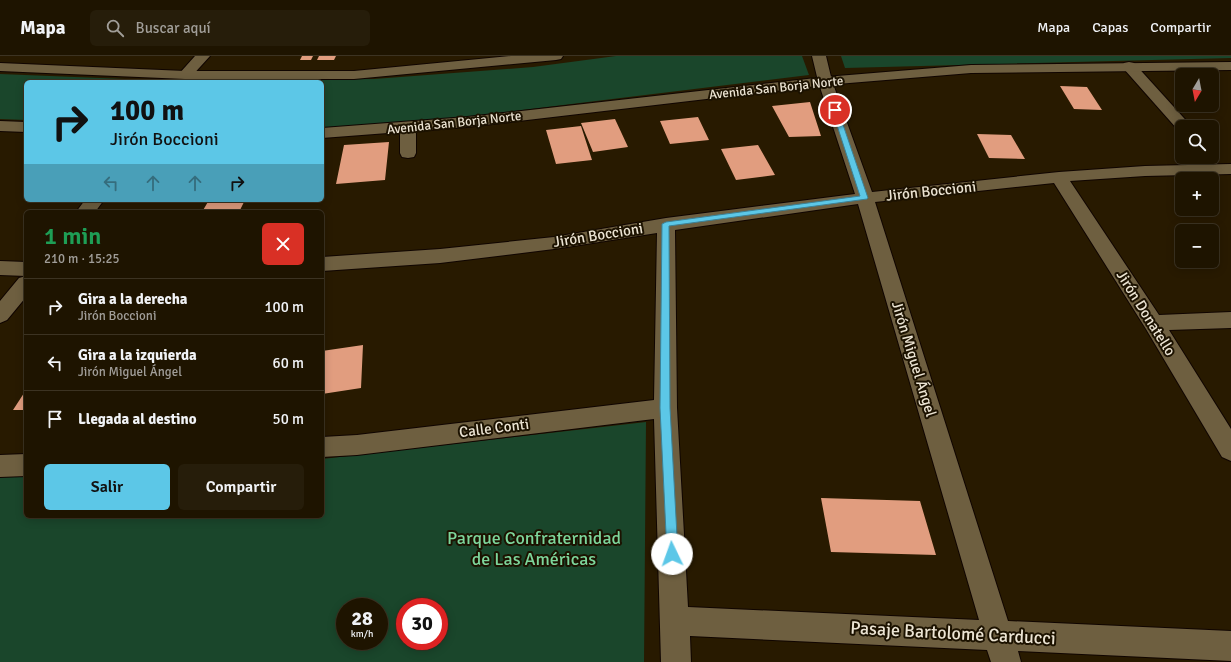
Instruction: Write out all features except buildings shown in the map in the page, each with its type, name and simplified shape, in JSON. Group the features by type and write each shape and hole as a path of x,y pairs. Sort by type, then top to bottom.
{"street":[{"path":"185,76 203,56"},
{"path":"0,67 185,76 354,75 556,56"},
{"name":"Jirón Miguel Ángel","path":"819,56 825,81 865,198 1006,662"},
{"path":"1129,66 1178,120"},
{"name":"Avenida San Borja Norte","path":"324,133 408,128 825,81 971,69 1231,66"},
{"path":"0,126 24,127"},
{"path":"408,128 408,153"},
{"name":"Jirón Boccioni","path":"324,264 440,256 554,243 666,224 865,198 1059,177 1222,165"},
{"name":"Jirón Donatello","path":"1059,177 1153,323 1231,450"},
{"path":"87,210 93,202"},
{"path":"666,224 665,408 676,662"},
{"path":"0,268 24,269"},
{"path":"0,315 24,285"},
{"path":"1153,323 1231,320"},
{"name":"Calle Conti","path":"324,447 357,445 665,408"},
{"path":"0,466 24,465"},
{"name":"Pasaje Bartolomé Carducci","path":"675,621 1231,646"}],"green space":[{"path":"616,56 802,56 809,75 431,121 324,128 324,80 274,80 374,79 533,67"},
{"path":"841,56 1231,56 1231,58 845,68"},
{"path":"0,74 150,80 24,80 24,120 0,119"},
{"name":"Parque Confraternidad de Las Américas","path":"646,422 644,662 0,662 0,475 24,474 24,518 324,518 324,459"}],"route":[{"path":"672,554 665,408 666,224 865,198 835,110"}]}
